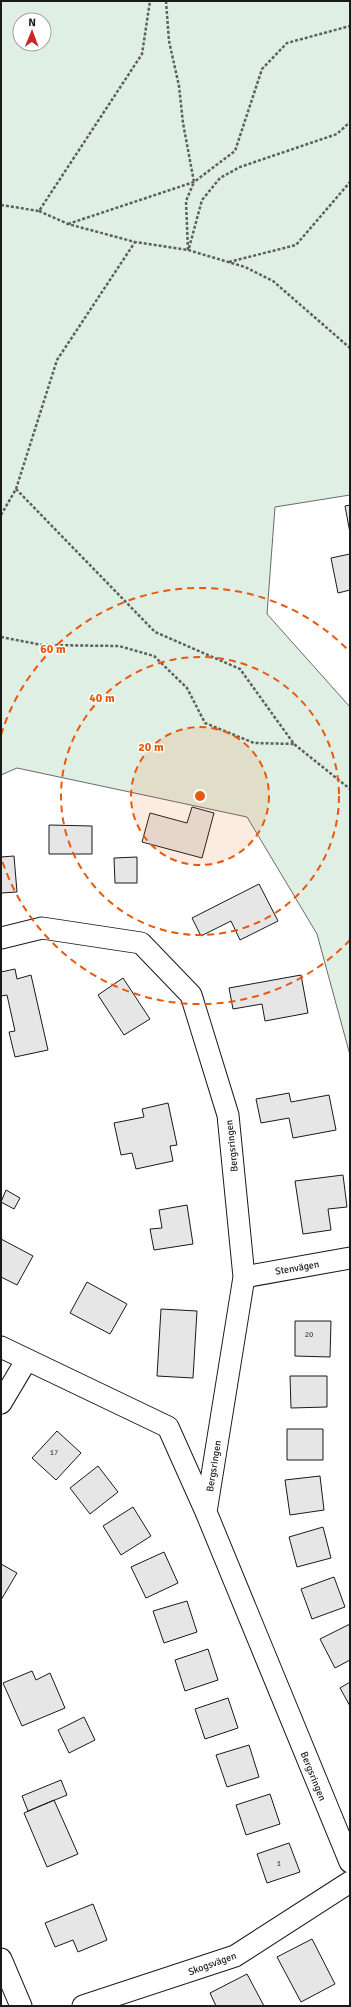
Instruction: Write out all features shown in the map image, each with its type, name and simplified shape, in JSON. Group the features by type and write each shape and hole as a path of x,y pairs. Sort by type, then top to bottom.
{"street":[{"name":"Bergsringen","path":"1,938 42,928 141,943 191,995 228,1115 244,1277 206,1512"},
{"name":"Stenvägen","path":"244,1277 350,1258"},
{"name":"Bergsringen","path":"1,1348 168,1428 206,1512 350,1862"},
{"path":"1,1403 26,1361"},
{"name":"Skogsvägen","path":"83,2006 235,1956 350,1882"},
{"path":"1,1960 21,2006"}],"path":[{"path":"39,211 142,54 150,1"},
{"path":"166,1 169,41 179,86 183,123 194,182 186,201 188,250"},
{"path":"68,224 194,182 235,151 262,69 287,43 350,26"},
{"path":"188,250 202,200 220,178 240,167 337,134 350,122"},
{"path":"228,262 296,245 350,182"},
{"path":"1,205 39,211 68,224 135,242 188,250 245,267 273,281 350,348"},
{"path":"1,515 16,489 57,360 135,242"},
{"path":"16,489 155,632 240,669 294,744 350,789"},
{"path":"1,637 42,645 119,646 154,656 187,688 205,723 254,743 294,744"}],"green space":[{"path":"1,1 350,1 350,495 275,507 267,614 350,707 350,1055 317,934 247,817 17,768 1,775"}],"building":[{"path":"350,505 350,533 345,506"},
{"path":"350,554 350,590 338,593 331,558"},
{"path":"192,807 214,813 202,858 142,842 150,813 187,823"},
{"path":"49,825 92,826 92,854 49,854"},
{"path":"14,856 17,892 1,893 1,857"},
{"path":"137,857 137,883 115,883 114,858"},
{"path":"259,884 278,921 240,940 231,921 201,936 192,918"},
{"path":"15,969 17,979 31,975 48,1050 15,1057 9,1032 15,1031 7,995 1,996 1,972"},
{"path":"301,975 308,1013 265,1021 262,1004 233,1009 229,988"},
{"path":"123,978 150,1019 124,1035 98,995"},
{"path":"289,1093 291,1102 329,1095 336,1130 293,1138 289,1118 261,1123 256,1099"},
{"path":"168,1103 177,1145 170,1146 173,1161 136,1169 132,1153 121,1155 114,1123 144,1117 142,1109"},
{"path":"343,1175 347,1207 328,1209 331,1230 303,1234 295,1181"},
{"path":"6,1190 20,1198 14,1209 1,1202"},
{"path":"187,1205 193,1244 154,1250 150,1229 162,1228 159,1210"},
{"path":"1,1239 33,1256 17,1285 1,1277"},
{"path":"87,1282 127,1304 110,1334 70,1313"},
{"path":"161,1309 197,1311 193,1378 157,1376"},
{"path":"295,1321 331,1321 330,1357 295,1356"},
{"path":"290,1376 327,1376 327,1407 291,1408"},
{"path":"287,1429 323,1429 323,1460 287,1460"},
{"path":"57,1431 81,1453 56,1480 32,1458"},
{"path":"98,1466 118,1492 90,1514 70,1488"},
{"path":"320,1476 324,1510 290,1515 285,1480"},
{"path":"133,1507 151,1536 121,1555 103,1526"},
{"path":"323,1527 331,1558 297,1567 289,1537"},
{"path":"164,1552 178,1583 146,1598 131,1567"},
{"path":"1,1564 17,1573 1,1600"},
{"path":"334,1577 345,1607 312,1619 301,1589"},
{"path":"187,1601 197,1632 164,1643 153,1611"},
{"path":"350,1624 350,1660 335,1668 320,1639"},
{"path":"208,1649 218,1680 185,1691 175,1660"},
{"path":"32,1671 36,1680 50,1673 65,1708 22,1726 3,1683"},
{"path":"350,1682 350,1706 340,1688"},
{"path":"228,1698 238,1728 205,1739 195,1709"},
{"path":"84,1717 95,1740 69,1753 58,1730"},
{"path":"249,1745 259,1777 227,1787 216,1755"},
{"path":"61,1780 67,1795 28,1811 22,1796"},
{"path":"270,1794 280,1824 246,1835 236,1805"},
{"path":"54,1800 78,1854 47,1867 24,1813"},
{"path":"289,1843 300,1872 267,1883 257,1854"},
{"path":"93,1904 107,1940 78,1952 73,1940 55,1947 45,1923"},
{"path":"312,1939 335,1984 301,2002 277,1957"},
{"path":"247,1974 264,2006 216,2006 210,1993"}]}
